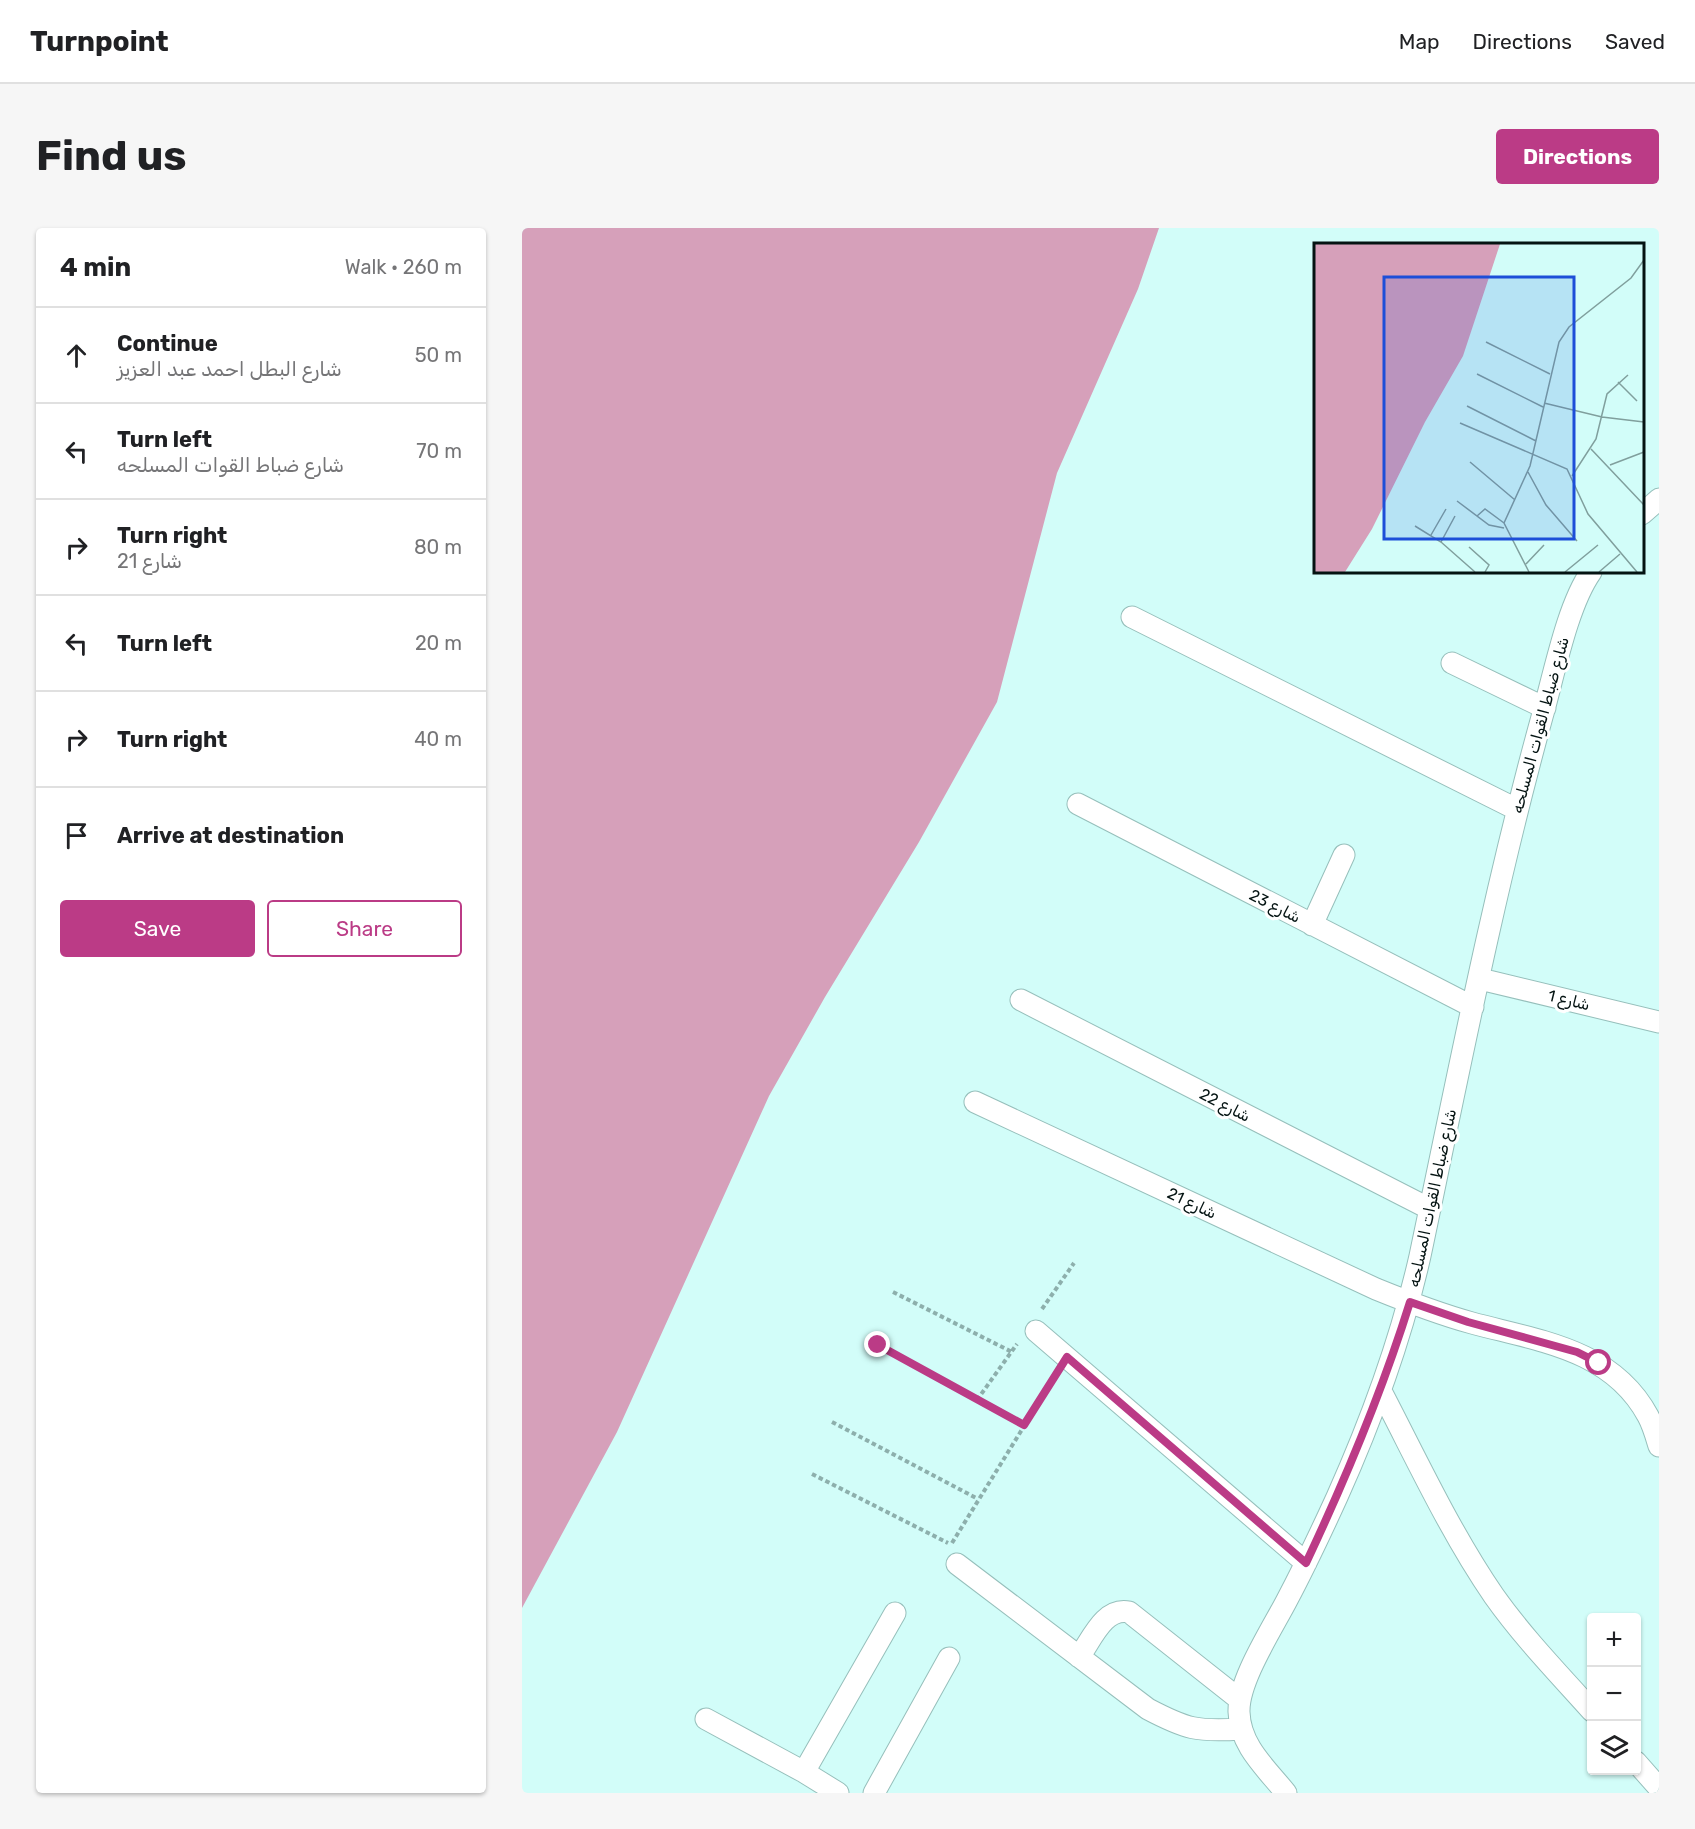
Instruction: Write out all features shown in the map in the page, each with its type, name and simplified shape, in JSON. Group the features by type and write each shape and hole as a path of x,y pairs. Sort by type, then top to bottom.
{"street":[{"path":"1644,512 1659,499"},
{"name":"شارع ضباط القوات المسلحه","path":"1286,1793 1246,1742 1241,1729 1239,1699 1249,1672 1306,1563 1360,1446 1410,1302 1516,809 1571,614 1590,573"},
{"path":"1132,617 1516,809"},
{"path":"1452,663 1545,708"},
{"name":"شارع 23","path":"1078,804 1473,1007"},
{"path":"1312,925 1344,855"},
{"name":"شارع 1","path":"1480,979 1659,1022"},
{"name":"شارع 22","path":"1021,1000 1430,1209"},
{"name":"شارع 21","path":"975,1102 1344,1275 1410,1302 1468,1322 1577,1352 1599,1363 1619,1378 1636,1397 1654,1410 1659,1446"},
{"path":"1036,1331 1306,1563"},
{"path":"1381,1391 1455,1532 1493,1594 1514,1623 1587,1705"},
{"path":"957,1564 1148,1709 1176,1724 1209,1731 1241,1729"},
{"path":"1079,1657 1108,1616 1114,1612 1129,1612 1239,1699"},
{"path":"804,1772 895,1613"},
{"path":"874,1793 950,1658"},
{"path":"706,1719 838,1793"},
{"path":"1641,1768 1659,1788"}],"path":[{"path":"893,1292 1012,1352"},
{"path":"878,1345 1024,1425"},
{"path":"812,1474 951,1545 1067,1357"},
{"path":"832,1422 978,1499"}],"shaded area":[{"path":"522,228 1159,228 1138,289 1057,473 997,702 919,842 825,997 769,1096 617,1432 522,1608"}],"route":[{"path":"878,1345 1024,1425 1067,1357 1306,1563 1360,1446 1393,1358 1410,1302 1468,1322 1553,1344 1599,1363"}]}
